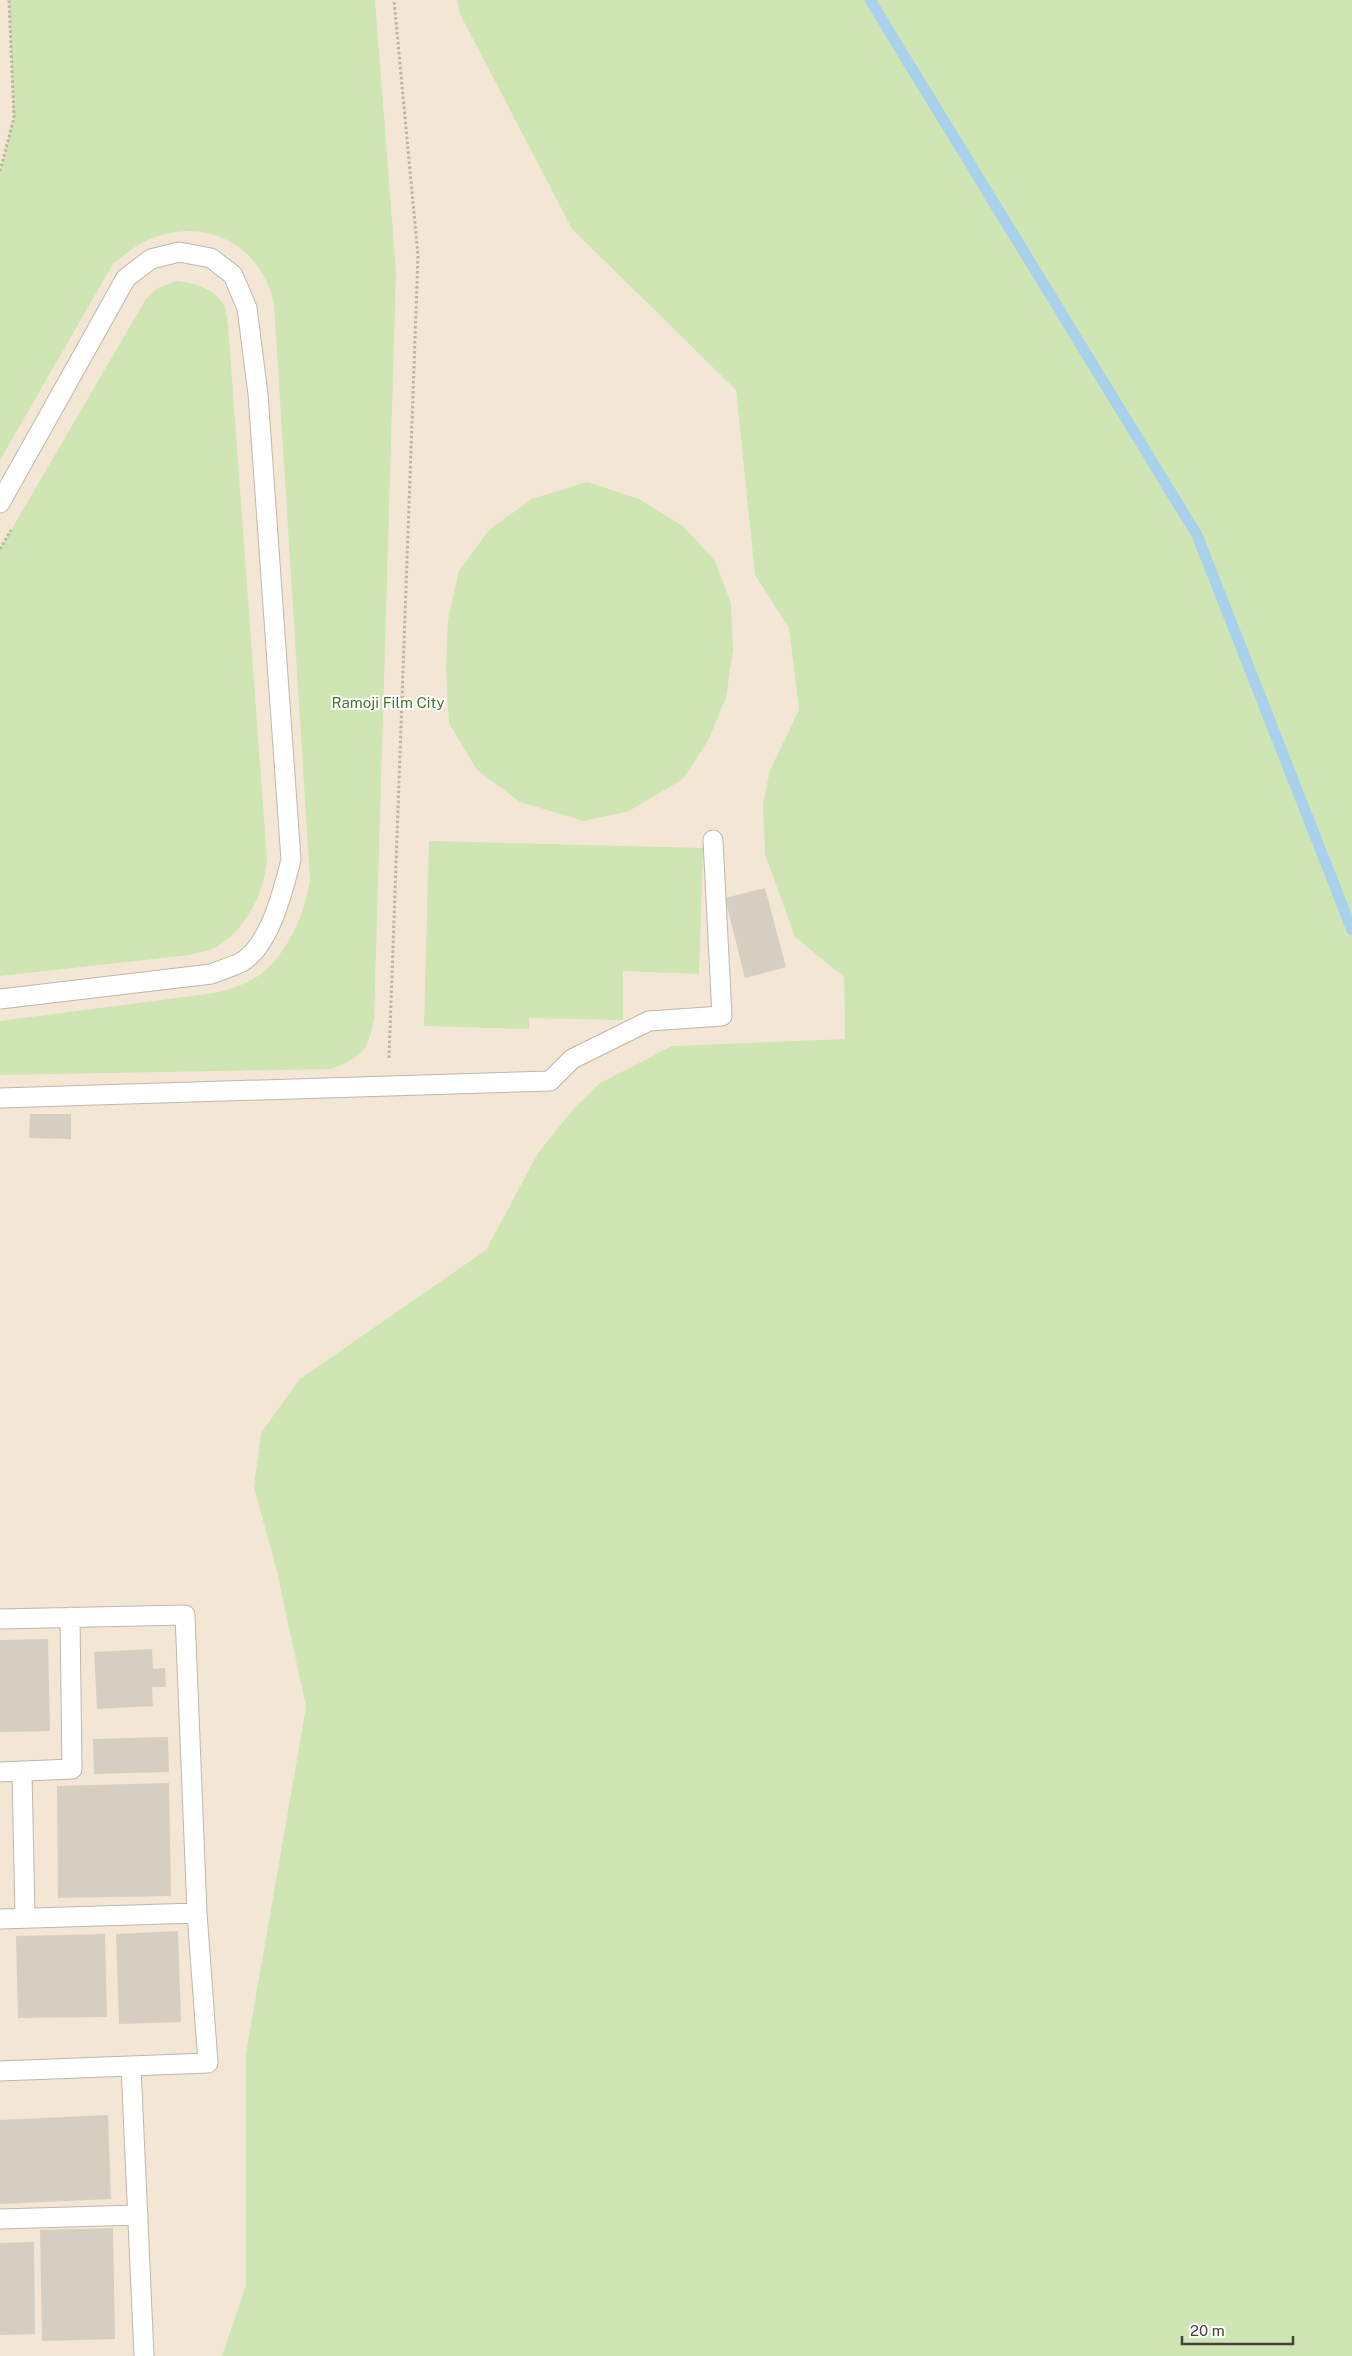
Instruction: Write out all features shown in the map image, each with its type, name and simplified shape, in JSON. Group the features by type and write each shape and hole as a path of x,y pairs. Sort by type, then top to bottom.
{"lane":[{"path":"0,503 126,278 151,259 179,252 210,258 233,275 247,308 258,394 291,860 281,901 260,944 242,962 211,974 0,999"},
{"path":"0,1098 550,1081 572,1059 649,1022 722,1016 713,840"},
{"path":"0,1619 185,1615 197,1913 208,2063 0,2071"},
{"path":"0,1772 72,1769 70,1617"},
{"path":"22,1771 25,1918"},
{"path":"0,1919 197,1913"},
{"path":"131,2066 144,2356"},
{"path":"0,2219 138,2215"}],"path":[{"path":"0,171 10,140 14,118 9,0"},
{"path":"388,1086 418,256 394,0"},
{"path":"0,549 15,523"}],"shaded area":[{"name":"Ramoji Film City","path":"0,0 457,0 460,14 572,229 736,390 755,575 789,628 799,710 770,770 764,804 795,937 844,977 845,1039 672,1046 600,1083 575,1107 538,1153 486,1250 300,1379 254,1487 277,1572 306,1707 246,2053 246,2285 222,2356 0,2356"}],"green space":[{"path":"9,0 375,0 396,272 374,1019 369,1039 362,1052 350,1061 331,1069 0,1075 0,1021 215,993 239,986 256,978 280,954 294,931 300,919 310,880 274,303 267,282 256,264 242,250 225,239 206,233 186,231 165,234 144,242 128,252 113,264 0,460 0,171 14,118"},
{"path":"457,0 1352,0 1352,2356 222,2356 246,2285 246,2053 306,1707 277,1572 254,1487 261,1433 300,1379 486,1250 538,1153 575,1107 600,1083 672,1046 845,1039 844,977 795,937 765,854 763,804 770,770 799,710 789,628 755,575 736,390 572,229 460,14"},
{"path":"176,281 203,287 215,294 224,305 228,325 267,860 262,885 252,910 245,921 227,940 213,948 190,955 0,976 0,549 146,299 158,288"},
{"path":"587,482 639,499 683,526 715,561 731,603 733,650 726,697 709,739 683,779 629,811 584,821 520,802 477,770 449,723 446,669 448,620 459,571 489,530 532,499"},
{"path":"429,841 703,848 699,974 623,971 623,1020 529,1018 529,1029 424,1026"}],"building":[{"path":"765,888 786,967 745,978 725,898"},
{"path":"30,1114 71,1114 71,1139 29,1138"},
{"path":"48,1639 50,1731 0,1732 0,1640"},
{"path":"152,1649 153,1669 165,1668 166,1687 152,1687 153,1706 97,1709 94,1652"},
{"path":"168,1737 169,1772 94,1774 93,1739"},
{"path":"169,1783 171,1896 58,1898 57,1786"},
{"path":"178,1931 181,2022 119,2024 116,1934"},
{"path":"105,1934 107,2017 18,2018 16,1936"},
{"path":"108,2115 111,2199 0,2204 0,2120"},
{"path":"113,2228 115,2339 42,2341 40,2230"},
{"path":"34,2242 35,2334 0,2335 0,2243"}],"waterway":[{"path":"870,0 1197,535 1352,930"}]}
